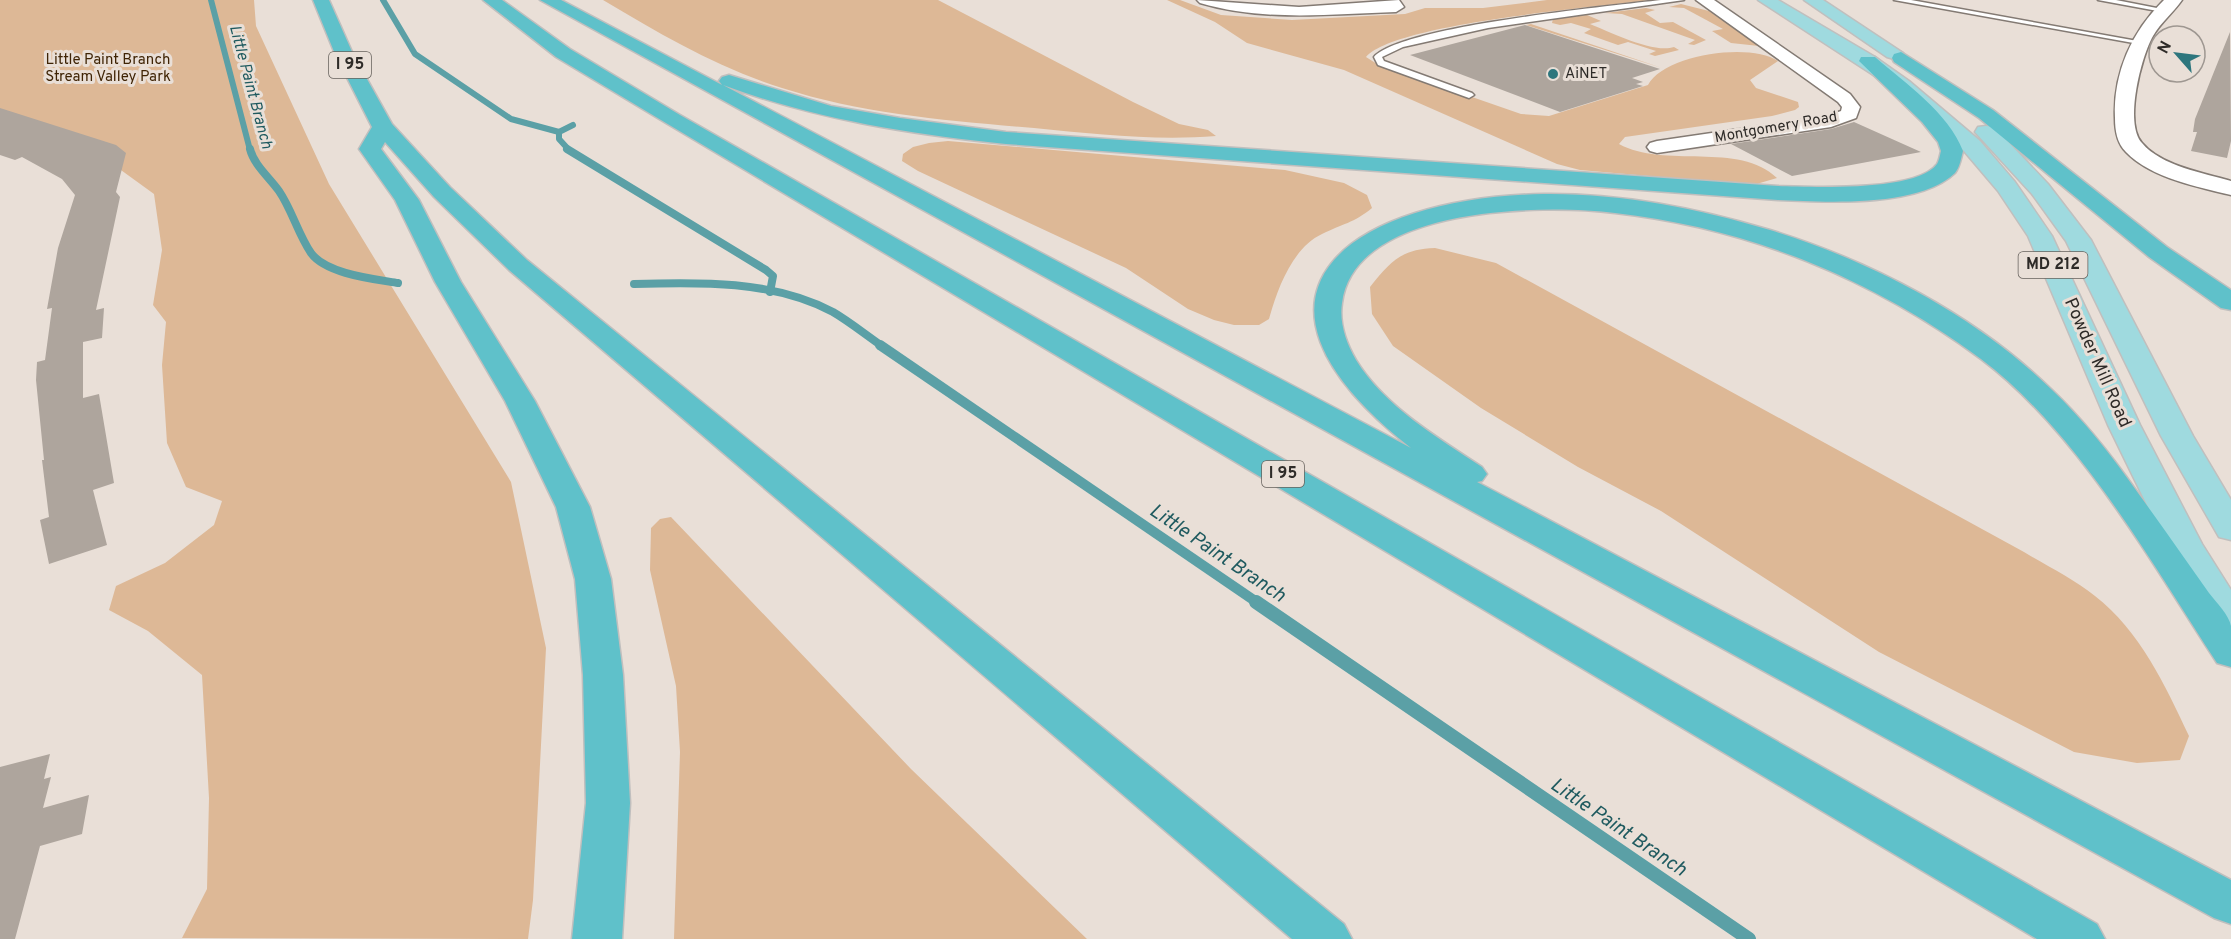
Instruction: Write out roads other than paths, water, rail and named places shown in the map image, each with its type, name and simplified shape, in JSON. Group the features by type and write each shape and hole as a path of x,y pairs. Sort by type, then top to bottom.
{"highway":[{"name":"I 95","path":"321,0 344,54 383,127 442,192 518,264 1327,939"},
{"name":"I 95","path":"491,0 563,53 673,119 2080,939"},
{"path":"548,0 2231,903"},
{"path":"562,0 709,73 752,90 834,113 897,125 1006,138 1778,193 1835,195 1908,187 1939,176 1951,164 1952,149 1942,133 1912,100 1868,61"},
{"path":"1901,58 1986,114 2158,252 2231,302"},
{"path":"383,127 370,148 407,200 448,282 520,401 546,451 573,507 593,579 603,675 608,803 597,939"},
{"path":"1870,710 1502,496 1429,447 1387,411 1350,373 1328,334 1326,296 1340,266 1368,242 1408,223 1451,211 1504,203 1561,202 1681,215 1742,230 1804,251 1872,280 1942,320 1992,353 2049,401 2097,457 2231,653"}],"main road":[{"name":"Powder Mill Road","path":"1766,0 1868,61 1937,112 1972,146 2007,187 2040,236 2124,425 2184,544 2231,620"},
{"name":"Powder Mill Road","path":"1812,0 1901,58 2003,148 2040,189 2078,240 2177,436 2231,529"}],"street":[{"path":"1205,0 1231,8 1260,10 1396,7 1391,0"},
{"name":"Montgomery Road","path":"1657,147 1831,121 1849,114 1851,107 1844,98 1704,0"},
{"path":"2168,5 2139,42 2128,70 2125,94 2127,140 2134,148 2155,161 2231,188"}],"lane":[{"path":"1468,95 1381,63 1378,57 1383,51 1403,45 1492,23 1680,0"},
{"path":"1898,0 2139,42"},
{"path":"2102,0 2168,5"}],"waterway":[{"name":"Little Paint Branch","path":"211,0 250,150"},
{"path":"383,0 415,54 511,119 559,132"},
{"path":"559,132 573,125"},
{"path":"559,132 559,139 569,150"},
{"name":"Little Paint Branch","path":"250,149 258,166 284,198 306,246 318,260 339,271 398,283"},
{"path":"567,149 766,270 773,276 770,291"},
{"name":"Little Paint Branch","path":"634,284 735,285 770,291"},
{"name":"Little Paint Branch","path":"770,291 810,302 833,312 882,346"},
{"name":"Little Paint Branch","path":"880,345 1258,603"},
{"name":"Little Paint Branch","path":"1256,602 1749,939"}],"place":[{"name":"AiNET","path":"1553,74"}],"park label":[{"name":"Little Paint Branch Stream Valley Park","path":"108,68"}]}
